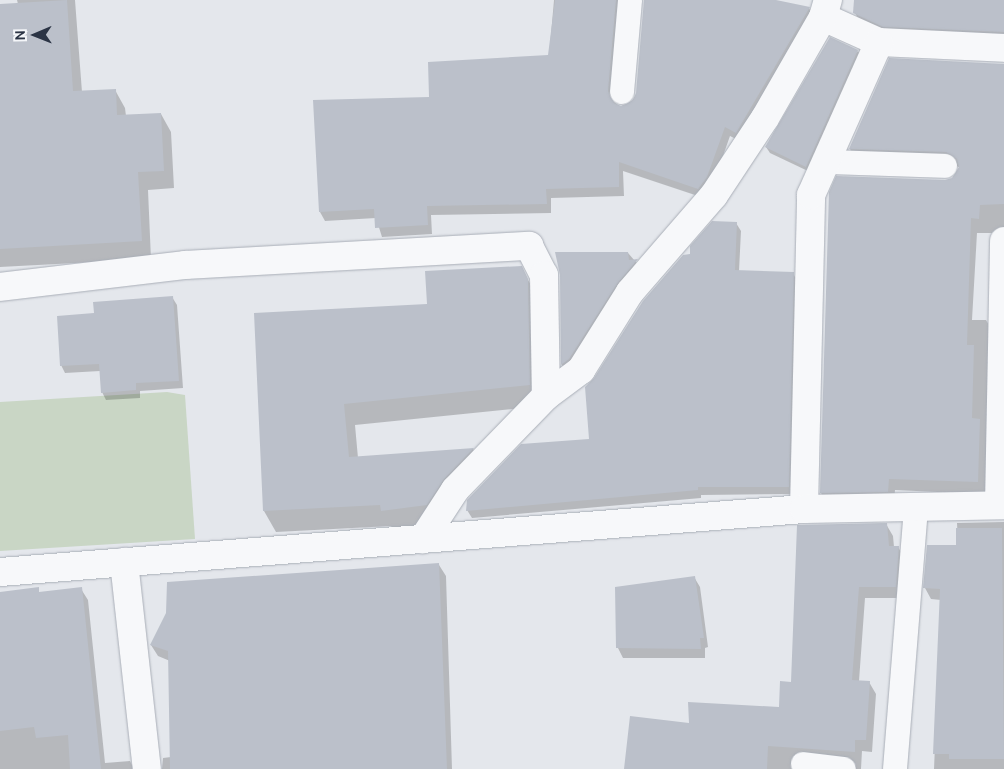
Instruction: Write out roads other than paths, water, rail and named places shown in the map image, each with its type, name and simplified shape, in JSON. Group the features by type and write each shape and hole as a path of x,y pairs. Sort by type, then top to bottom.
{"street":[{"path":"423,538 454,490 546,396 581,370 630,292 714,195 765,118 826,8 879,42 1004,48"},
{"path":"804,509 811,195 879,42"},
{"path":"0,572 804,509 1002,505 1004,241"},
{"path":"0,287 185,265 528,246 544,274 546,396"},
{"path":"124,562 147,769"}],"lane":[{"path":"622,92 630,0"},
{"path":"826,162 945,166"},
{"path":"895,769 916,506"},
{"path":"803,764 844,769"}]}
